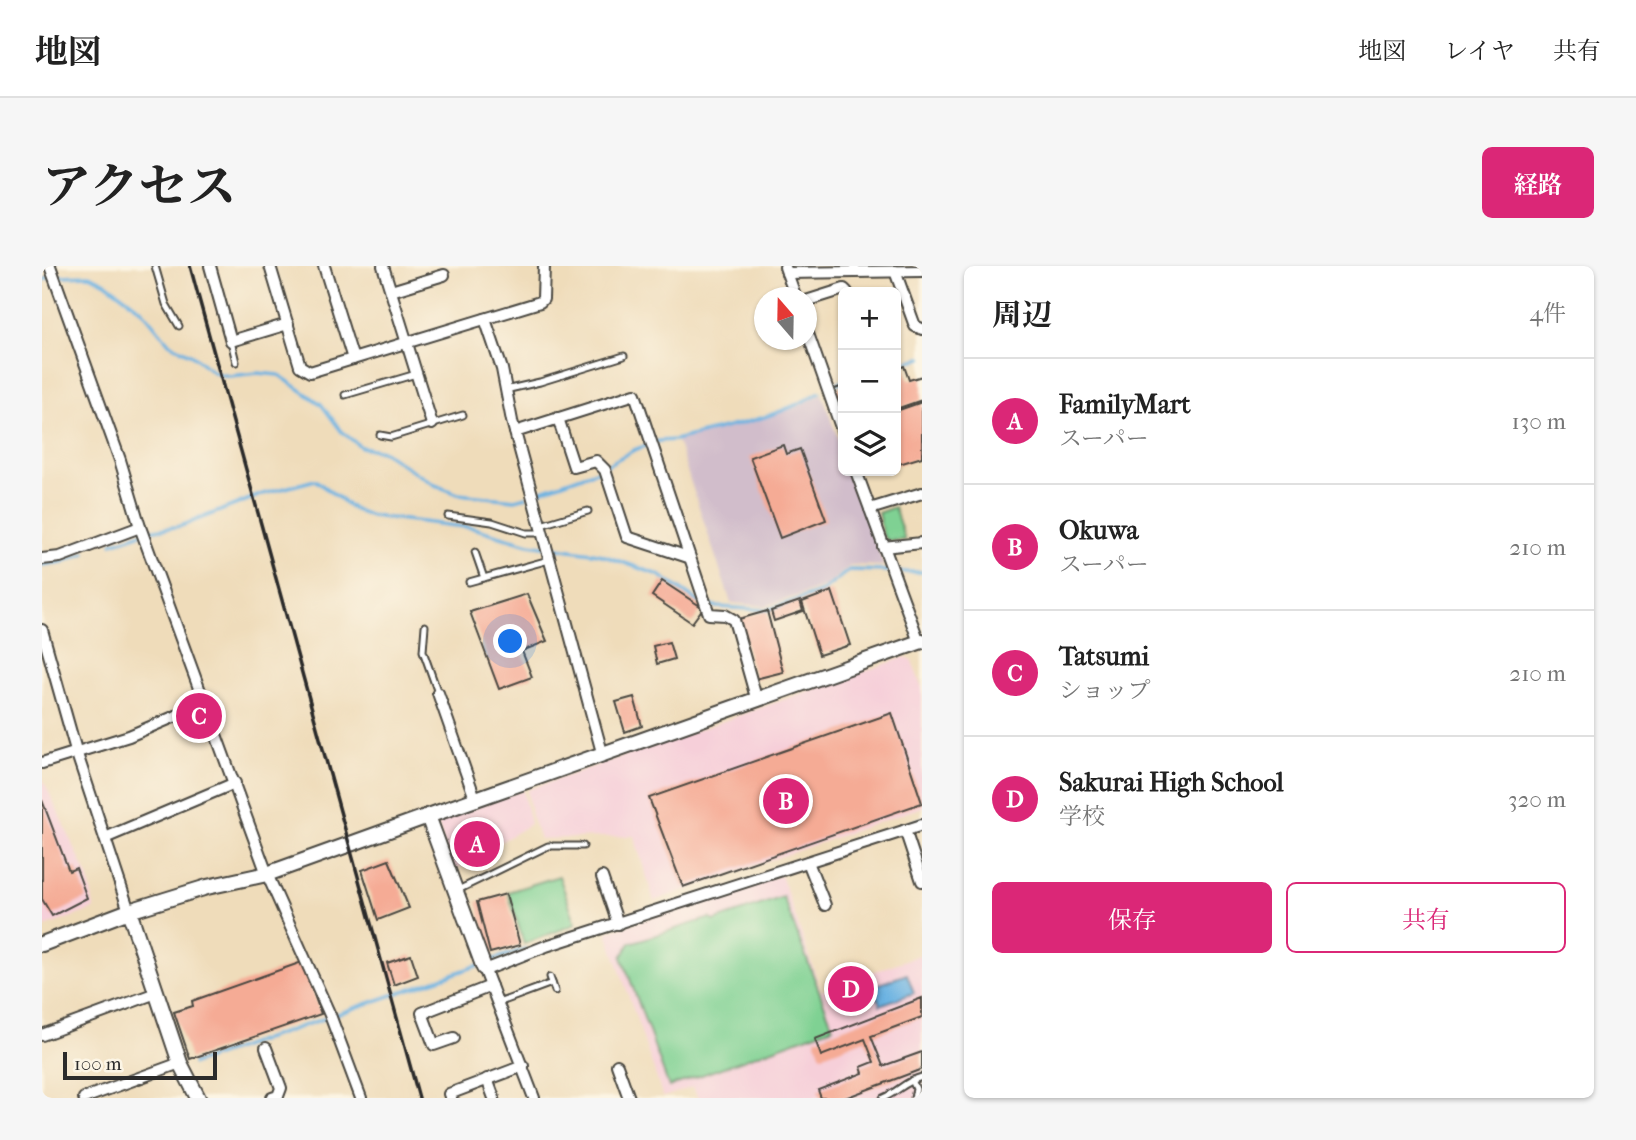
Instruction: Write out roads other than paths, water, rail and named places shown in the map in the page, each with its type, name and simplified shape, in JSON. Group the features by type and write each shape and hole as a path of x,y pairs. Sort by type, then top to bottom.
{"street":[{"path":"50,266 120,460 140,527 267,874 332,1020 360,1098"},
{"path":"210,266 231,341 288,324"},
{"path":"270,266 304,371 353,359 540,302 543,299 544,266"},
{"path":"324,266 353,359"},
{"path":"383,266 432,424"},
{"path":"792,287 786,270 922,271"},
{"path":"895,271 915,326 922,329"},
{"path":"391,290 444,275"},
{"path":"817,298 838,291"},
{"path":"485,319 603,756"},
{"path":"815,350 838,418"},
{"path":"515,432 635,394 709,614 725,615 734,621 757,701"},
{"path":"558,418 574,467 597,461 603,467 627,537 688,557"},
{"path":"42,944 207,887 267,874 921,644 858,476"},
{"path":"870,509 922,493"},
{"path":"42,559 60,557 140,527"},
{"path":"883,547 922,543"},
{"path":"42,630 104,838 180,1063 198,1098"},
{"path":"438,693 476,801"},
{"path":"42,763 77,754 204,704"},
{"path":"104,838 234,783"},
{"path":"428,816 534,1098"},
{"path":"483,966 617,920 922,825"},
{"path":"905,830 922,881"},
{"path":"808,862 825,905"},
{"path":"602,877 617,920"},
{"path":"454,1038 434,1045 422,1013 491,986"},
{"path":"42,1035 156,993"},
{"path":"266,1048 281,1088 278,1096 272,1098"},
{"path":"84,1098 180,1063"},
{"path":"617,1065 629,1098"},
{"path":"451,1098 449,1094 523,1066"},
{"path":"487,1079 494,1098"}],"lane":[{"path":"155,266 166,304 180,326"},
{"path":"231,341 236,362"},
{"path":"505,390 624,356"},
{"path":"345,395 416,374"},
{"path":"380,435 391,437 463,415"},
{"path":"470,582 484,578 545,542 588,511"},
{"path":"448,516 492,522 545,542"},
{"path":"475,552 484,578"},
{"path":"425,626 423,651 438,693"},
{"path":"456,891 548,846 583,846"},
{"path":"498,1003 551,980 555,991"},
{"path":"883,1098 896,1096 912,1080 922,1077"},
{"path":"912,1080 916,1089 914,1098"}],"water":[{"path":"907,974 914,993 880,1005 873,986"}],"waterway":[{"path":"60,276 90,275 106,283 143,311 169,343 192,355 214,373 229,376 258,373 279,375 321,404 342,432 361,447 382,451 435,485 458,494 515,500 526,497"},
{"path":"42,280 50,278"},
{"path":"901,363 922,358"},
{"path":"537,492 596,471 634,450 659,441 675,440 768,416 820,392"},
{"path":"112,543 148,531 181,526 263,494 315,480 353,509 371,516 473,528 529,544 599,554 659,575 697,601 718,607 767,610 823,591 849,570 889,571"},
{"path":"42,565 62,562 85,553"},
{"path":"896,572 922,572"},
{"path":"908,824 922,819"},
{"path":"486,962 525,949"},
{"path":"193,1064 479,965"}],"railway":[{"path":"190,266 419,1098"}],"place":[{"name":"Tatsumi","path":"199,716"},
{"name":"Okuwa","path":"786,801"},
{"name":"FamilyMart","path":"477,844"},
{"name":"Sakurai High School","path":"851,989"}]}
